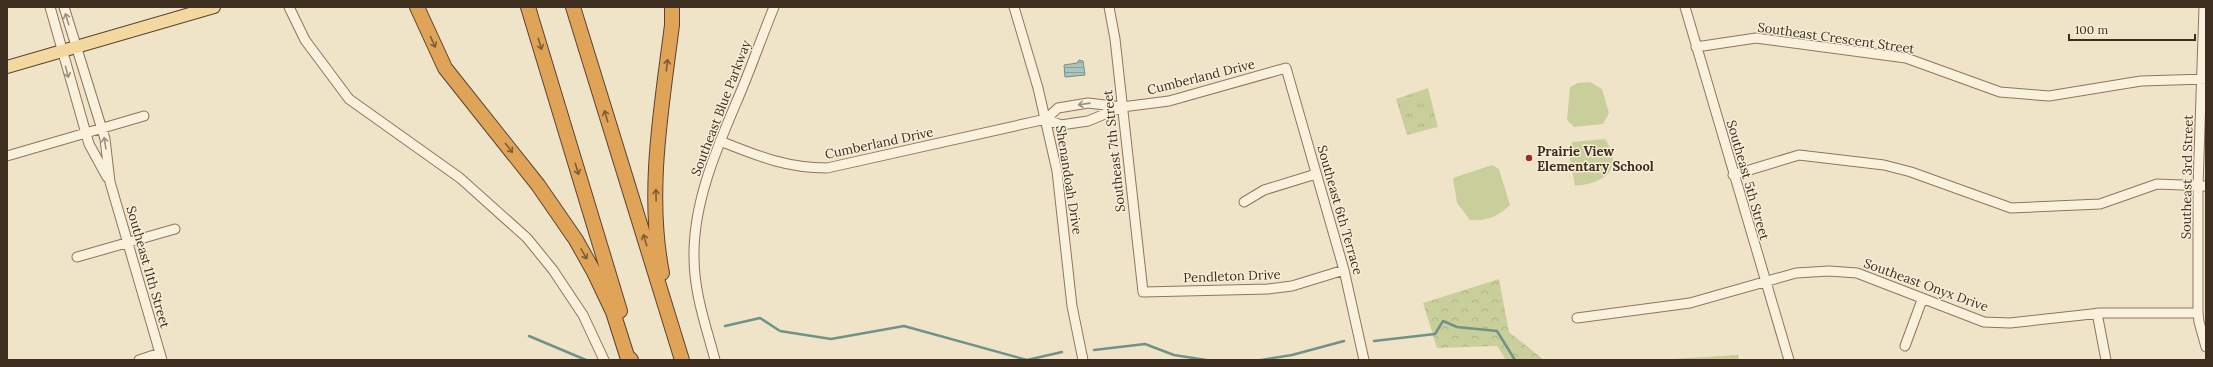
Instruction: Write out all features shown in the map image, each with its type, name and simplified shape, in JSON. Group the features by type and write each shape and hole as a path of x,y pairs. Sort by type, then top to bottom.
{"highway":[{"path":"417,7 445,68 538,185 576,240 594,272 613,312 627,356 631,360"},
{"path":"528,7 635,360"},
{"path":"573,7 681,359"},
{"path":"672,7 672,25 656,179 657,236 665,290 681,359"}],"main road":[{"path":"7,67 214,7"}],"street":[{"name":"Southeast 11th Street","path":"50,7 89,144 110,182"},
{"name":"Southeast 11th Street","path":"64,7 105,139 110,182 161,357"},
{"path":"289,7 304,40 349,99 460,178 526,238 553,270 583,315 604,360"},
{"name":"Southeast Blue Parkway","path":"715,360 695,285 694,255 702,196 720,141 774,7"},
{"name":"Shenandoah Drive","path":"1014,7 1046,119 1057,171 1072,306 1082,360"},
{"name":"Southeast 7th Street","path":"1108,7 1115,39 1143,292"},
{"name":"Southeast 5th Street","path":"1685,7 1788,360"},
{"name":"Southeast 3rd Street","path":"2204,7 2202,186 2198,313 2206,347"},
{"name":"Southeast Crescent Street","path":"1696,47 1756,38 1906,58 2000,92 2049,96 2141,81 2204,79"},
{"name":"Cumberland Drive","path":"1046,119 1061,126 1088,121 1122,108 1169,101 1286,68"},
{"name":"Southeast 6th Terrace","path":"1286,68 1344,270 1364,360"},
{"name":"Cumberland Drive","path":"720,141 774,162 792,166 827,168 1046,119 1058,108 1088,103 1122,108"},
{"path":"7,156 101,127 144,116"},
{"path":"1733,175 1798,155 1884,164 2011,208 2100,204 2157,184 2202,186"},
{"path":"1244,202 1264,190 1316,174"},
{"path":"77,257 175,229"},
{"name":"Pendleton Drive","path":"1143,292 1268,289 1292,286 1344,270"},
{"name":"Southeast Onyx Drive","path":"1577,318 1690,303 1796,272 1857,273 1922,300 1984,322 2010,323 2097,313 2198,313"},
{"path":"1905,346 1922,300"},
{"path":"2097,313 2106,360"},
{"path":"139,360 161,357"}],"green space":[{"path":"1590,82 1602,89 1609,113 1603,124 1574,127 1567,120 1570,87 1578,83"},
{"path":"1428,88 1438,127 1407,135 1396,99"},
{"path":"1605,139 1611,150 1613,159 1612,167 1603,178 1585,185 1575,186 1568,148 1573,142"},
{"path":"1492,165 1499,169 1510,205 1501,213 1487,219 1470,220 1457,203 1453,178"},
{"path":"1499,279 1509,332 1544,360 1506,360 1497,346 1437,348 1423,303"},
{"path":"1738,355 1739,360 1655,360"}],"water":[{"path":"1079,60 1083,61 1085,75 1065,77 1064,65 1077,63"}],"waterway":[{"path":"725,326 760,318 780,331 831,339 904,326 1027,360"},
{"path":"1374,341 1435,334 1443,321 1457,327 1497,331 1515,360"},
{"path":"529,336 586,360"},
{"path":"1261,360 1292,355 1344,341"},
{"path":"1094,350 1145,344 1174,355 1206,360"},
{"path":"1027,360 1062,352"}],"place":[{"name":"Prairie View Elementary School","path":"1529,158"}]}
